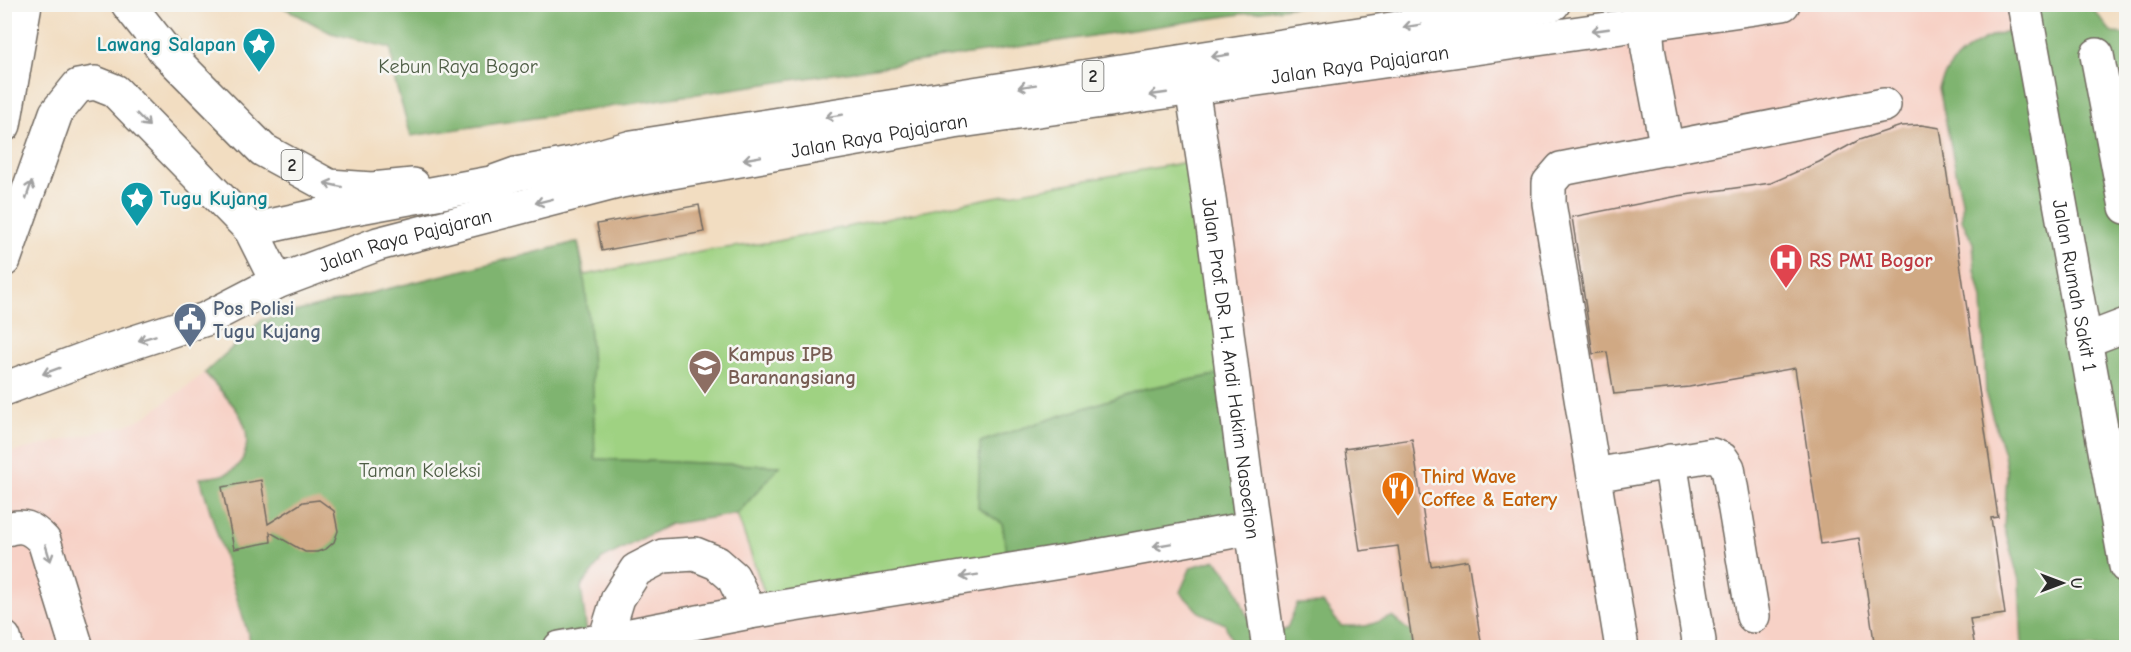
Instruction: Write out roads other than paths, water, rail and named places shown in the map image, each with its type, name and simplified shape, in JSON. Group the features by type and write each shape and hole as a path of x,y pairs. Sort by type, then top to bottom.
{"main road":[{"path":"4,125 25,4"},
{"name":"2","path":"128,4 165,51 263,150 329,186 372,189 516,174 575,163 632,147 1553,4"},
{"name":"Jalan Raya Pajajaran","path":"4,388 206,319 277,282 394,239 621,181 954,122 1783,4"},
{"name":"Jalan Rumah Sakit 1","path":"2024,4 2127,566"},
{"path":"1646,23 1648,49 1667,149"},
{"path":"2097,55 2124,171 2127,207"},
{"path":"7,252 56,113 78,86 94,83 115,91 251,230 277,282"},
{"name":"Jalan Prof. DR. H. Andi Hakim Nasoetion","path":"1192,89 1269,648"},
{"path":"1622,648 1549,203 1549,183 1561,169 1884,105"},
{"path":"251,230 338,211 491,183 516,174 621,181"},
{"path":"2084,341 2127,325"},
{"path":"1594,475 1712,455 1722,459 1728,468 1753,616"},
{"path":"1670,461 1699,641 1697,648"},
{"path":"4,530 14,526 32,529 44,541 77,648"},
{"path":"560,648 606,644 750,612 1251,528"},
{"path":"606,644 618,598 636,570 663,556 696,554 717,563 732,578 750,612"},
{"path":"4,638 8,648"}],"place":[{"name":"Lawang Salapan","path":"259,73"},
{"name":"Tugu Kujang","path":"137,227"},
{"name":"RS PMI Bogor","path":"1786,289"},
{"name":"Pos Polisi Tugu Kujang","path":"190,348"},
{"name":"Kampus IPB Baranangsiang","path":"705,395"},
{"name":"Third Wave Coffee & Eatery","path":"1398,517"}],"park label":[{"name":"Kebun Raya Bogor","path":"458,66"},
{"name":"Taman Koleksi","path":"420,470"}]}
